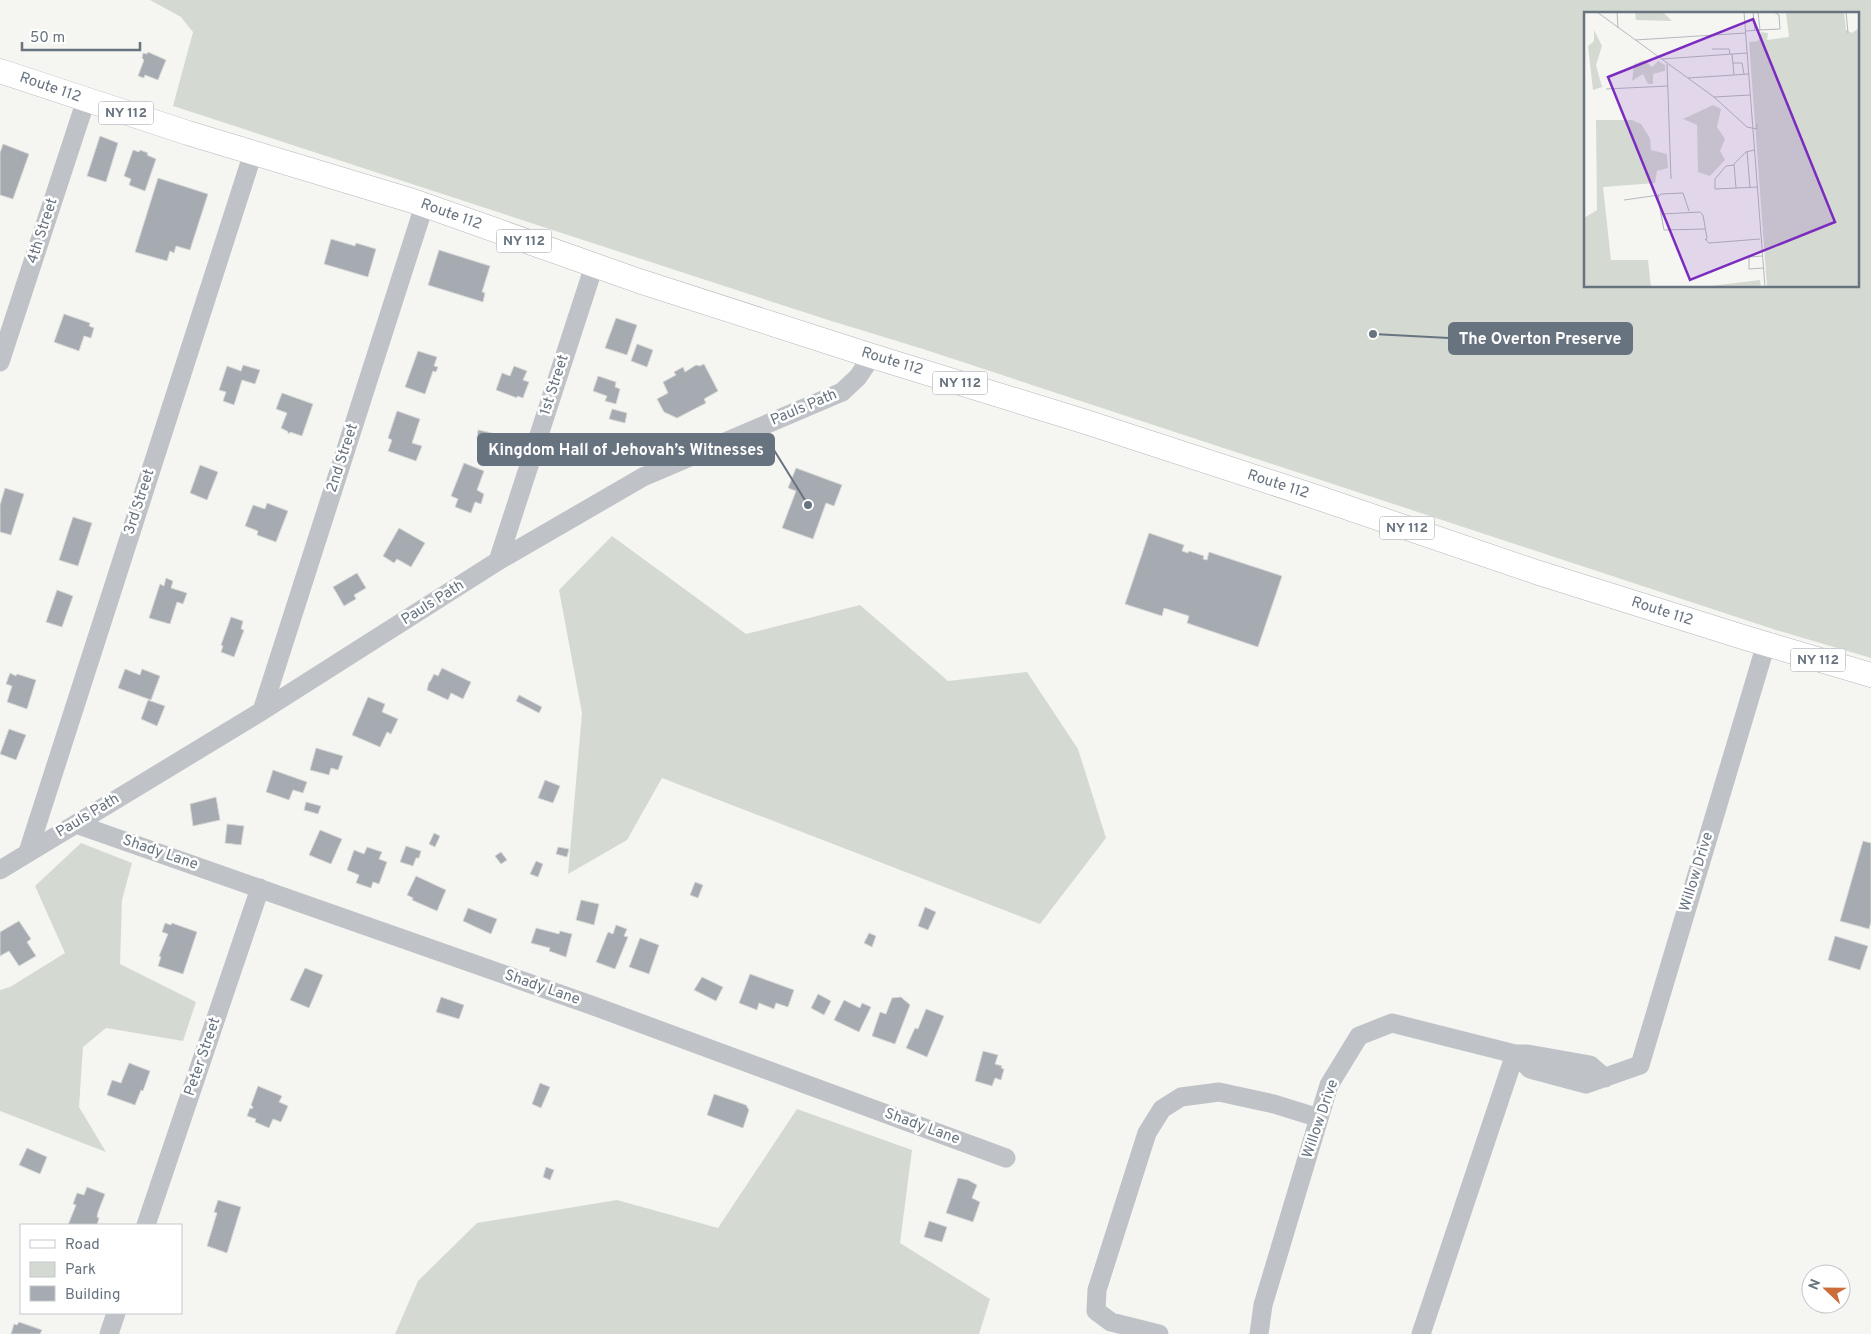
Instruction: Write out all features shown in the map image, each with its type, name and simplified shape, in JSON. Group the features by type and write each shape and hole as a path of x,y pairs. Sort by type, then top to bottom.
{"main road":[{"name":"Route 112","path":"0,71 86,100 424,206 594,266 872,356 1086,422 1536,572 1871,675"}],"street":[{"name":"4th Street","path":"0,362 86,100"},
{"name":"3rd Street","path":"28,852 253,153"},
{"name":"2nd Street","path":"262,711 424,206"},
{"name":"1st Street","path":"498,562 594,266"},
{"name":"Pauls Path","path":"0,870 262,711 498,562 643,477 842,392 858,378 872,356"},
{"name":"Willow Drive","path":"1259,1334 1264,1305 1329,1085 1359,1036 1392,1023 1515,1054 1530,1069 1569,1070 1586,1084 1640,1065 1766,644"},
{"name":"Shady Lane","path":"76,824 591,1005 1006,1158"},
{"name":"Peter Street","path":"146,1224 260,888"},
{"path":"1421,1334 1515,1054"},
{"path":"1159,1334 1111,1322 1096,1311 1097,1290 1146,1133 1162,1109 1181,1097 1218,1092 1274,1104 1319,1118"},
{"path":"109,1334 116,1314"}],"green space":[{"path":"150,0 1871,0 1871,658 1776,630 923,349 825,319 173,106 193,32 181,17"},
{"path":"612,536 746,634 860,605 948,681 1027,672 1078,749 1106,838 1040,924 662,778 627,840 568,874 582,713 559,590"},
{"path":"81,843 132,863 122,900 120,964 196,1002 183,1041 106,1028 83,1047 79,1107 106,1152 0,1111 0,990 10,987 65,953 35,886"},
{"path":"797,1109 912,1150 900,1243 990,1299 979,1334 395,1334 418,1281 477,1223 617,1200 718,1228"}],"building":[{"path":"148,52 166,60 158,80 145,75 144,78 138,76 144,60 142,58 143,53 147,54"},
{"path":"100,136 118,143 106,182 87,176"},
{"path":"3,144 29,154 13,199 0,195 0,153"},
{"path":"133,150 148,153 147,155 156,159 145,191 129,185 131,179 124,176"},
{"path":"158,178 208,194 190,250 176,246 174,253 170,251 167,261 135,252"},
{"path":"331,239 355,246 356,243 376,249 368,277 324,264"},
{"path":"439,250 490,266 482,292 485,293 483,302 428,285"},
{"path":"64,314 90,323 89,326 94,328 91,338 84,336 79,351 54,342"},
{"path":"616,318 637,325 627,355 605,348"},
{"path":"637,344 653,350 647,367 631,361"},
{"path":"418,351 437,357 434,366 438,367 436,372 433,371 425,394 405,387"},
{"path":"704,364 718,391 704,399 706,403 677,418 664,412 657,399 668,393 663,382 676,375 674,372 683,367 685,372 696,365"},
{"path":"243,365 260,370 255,384 242,380 234,405 223,401 226,392 219,390 227,366 241,371"},
{"path":"514,366 527,371 523,380 529,382 523,398 517,396 517,398 496,390 502,373 510,376"},
{"path":"598,376 616,382 615,387 620,389 616,404 605,401 607,396 593,391"},
{"path":"282,393 313,404 302,436 290,432 289,434 281,428 287,413 276,409"},
{"path":"612,409 627,413 625,423 609,419"},
{"path":"397,411 420,419 412,443 422,446 416,461 388,451 392,440 388,438"},
{"path":"478,430 492,433 490,442 477,439"},
{"path":"464,463 484,471 477,490 484,494 481,504 475,502 471,513 455,507 458,499 451,496"},
{"path":"200,465 218,472 207,500 190,493"},
{"path":"796,468 842,485 834,506 826,503 813,539 782,528 796,491 788,488"},
{"path":"5,488 24,494 11,535 0,532 0,505"},
{"path":"267,503 288,511 276,542 257,535 258,531 245,526 253,505 265,509"},
{"path":"73,517 92,523 78,566 59,560"},
{"path":"399,528 425,543 411,567 397,559 394,563 383,556"},
{"path":"1149,533 1184,545 1182,551 1188,553 1189,551 1204,556 1203,559 1207,560 1209,552 1282,576 1258,647 1187,623 1189,616 1164,608 1162,616 1125,604"},
{"path":"357,573 366,588 354,595 356,599 344,606 333,587"},
{"path":"166,578 173,581 171,588 187,593 183,604 177,602 170,624 149,618 160,584 164,586"},
{"path":"57,590 73,596 62,627 46,622"},
{"path":"231,617 243,621 241,629 244,630 234,657 221,652 223,646 221,645"},
{"path":"442,668 471,682 463,699 451,693 448,700 427,690 434,674 438,676"},
{"path":"125,669 140,675 142,669 160,676 151,700 118,688"},
{"path":"10,673 36,680 27,709 7,702 12,686 6,684"},
{"path":"519,695 542,707 539,713 516,701"},
{"path":"368,697 385,704 382,712 398,719 391,734 387,732 380,747 352,735"},
{"path":"148,700 165,706 157,726 141,719"},
{"path":"9,729 26,735 16,760 0,754"},
{"path":"316,748 343,756 338,770 331,768 329,775 310,770"},
{"path":"273,770 307,782 303,793 293,790 289,800 266,792"},
{"path":"545,780 560,786 553,803 538,798"},
{"path":"216,797 220,820 193,826 190,804"},
{"path":"306,802 321,806 318,814 304,810"},
{"path":"227,824 244,826 241,845 225,843"},
{"path":"320,830 342,839 331,864 309,855"},
{"path":"434,833 440,836 435,847 429,844"},
{"path":"1863,841 1871,843 1871,922 1869,929 1840,921"},
{"path":"406,846 421,851 419,858 416,858 413,866 400,862"},
{"path":"367,847 382,852 379,859 387,862 379,884 373,882 371,888 356,883 359,875 347,870 354,850 364,854"},
{"path":"558,847 569,849 567,857 556,854"},
{"path":"501,852 507,860 501,864 495,856"},
{"path":"536,861 543,864 538,877 530,874"},
{"path":"416,876 446,890 437,911 412,900 413,898 407,895"},
{"path":"695,882 703,885 698,898 690,895"},
{"path":"581,900 599,904 594,925 576,920"},
{"path":"925,907 936,912 928,930 918,926"},
{"path":"468,908 497,919 491,934 463,921"},
{"path":"19,921 31,939 27,942 36,956 19,966 9,951 0,956 0,932"},
{"path":"165,923 171,925 172,923 197,932 183,974 158,966 161,957 159,956 168,934 162,932"},
{"path":"616,925 627,929 624,936 628,937 615,969 596,962 608,932 613,934"},
{"path":"536,928 559,934 560,931 572,934 566,957 549,951 550,948 531,943"},
{"path":"869,933 876,936 872,947 864,943"},
{"path":"1835,936 1868,946 1860,970 1828,960"},
{"path":"640,938 659,945 649,974 629,967"},
{"path":"305,968 323,975 309,1008 290,1000"},
{"path":"750,974 794,990 788,1007 776,1003 774,1009 759,1003 757,1010 739,1003"},
{"path":"702,977 723,987 716,1001 694,990"},
{"path":"818,994 831,1001 824,1015 811,1008"},
{"path":"441,997 464,1005 459,1019 436,1012"},
{"path":"901,997 910,1005 895,1044 872,1036 880,1012 886,1014 892,998"},
{"path":"844,1000 860,1008 862,1003 871,1007 859,1032 834,1020"},
{"path":"926,1009 944,1016 927,1057 906,1048 915,1028 918,1029"},
{"path":"983,1051 998,1055 995,1064 1002,1066 1001,1068 1004,1069 1001,1080 995,1078 992,1086 975,1081"},
{"path":"129,1063 150,1071 143,1091 141,1090 135,1105 107,1095 112,1080 121,1083"},
{"path":"540,1083 550,1087 541,1108 532,1104"},
{"path":"258,1086 282,1096 279,1102 288,1106 281,1122 273,1119 269,1128 255,1122 256,1119 247,1116 250,1108 252,1109 253,1107 251,1105"},
{"path":"714,1094 746,1105 749,1110 743,1128 707,1115"},
{"path":"27,1148 47,1157 40,1174 19,1165"},
{"path":"546,1167 554,1170 550,1180 543,1177"},
{"path":"958,1178 968,1180 977,1185 972,1198 980,1202 973,1222 946,1213"},
{"path":"87,1187 105,1194 98,1212 97,1224 68,1224 76,1205 73,1204 77,1193 84,1195"},
{"path":"218,1200 241,1207 227,1253 207,1246 217,1213 214,1212"},
{"path":"929,1221 947,1227 942,1242 924,1237"},
{"path":"19,1322 42,1330 40,1334 11,1334 14,1324 17,1325"}],"place":[{"name":"The Overton Preserve","path":"1373,334"},
{"name":"Kingdom Hall of Jehovah’s Witnesses","path":"808,505"}]}
